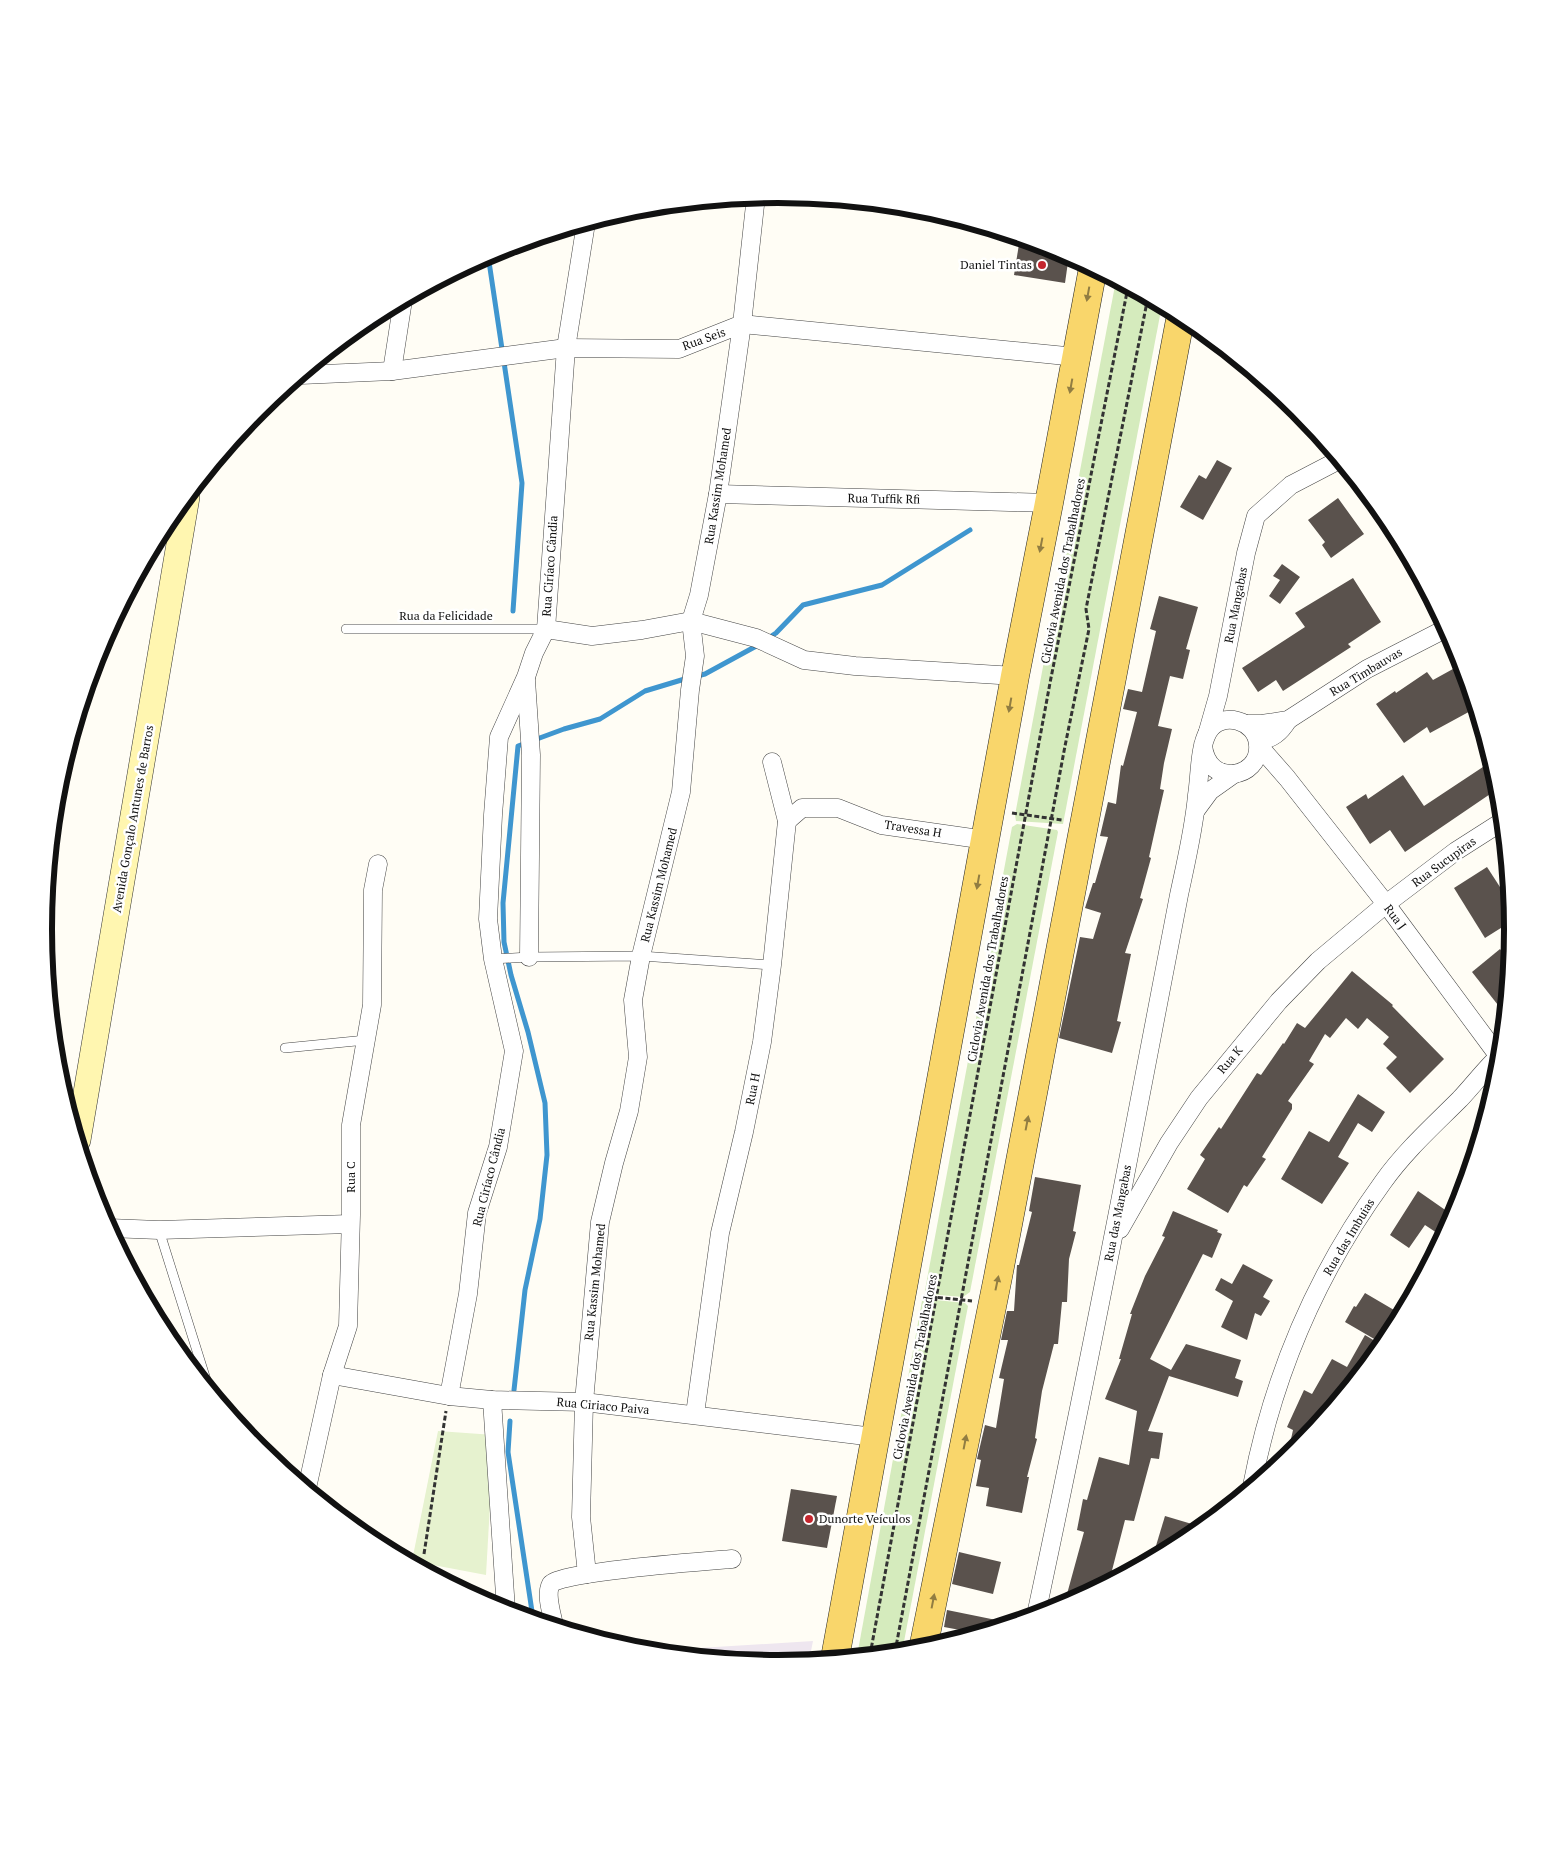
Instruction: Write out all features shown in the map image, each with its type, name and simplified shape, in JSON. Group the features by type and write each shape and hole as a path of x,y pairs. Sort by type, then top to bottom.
{"main road":[{"path":"836,1652 1015,676 1050,503 1092,274"},
{"path":"925,1640 992,1303 1179,323"},
{"name":"Avenida Gonçalo Antunes de Barros","path":"80,1127 184,513"}],"street":[{"name":"Rua Kassim Mohamed","path":"586,1574 582,1518 584,1402 600,1222 629,1111 638,1057 633,1000 641,956 681,792 695,656 691,621 699,595 718,494 742,324 755,204"},
{"name":"Rua Ciríaco Cândia","path":"449,1396 468,1294 477,1214 498,1147 514,1051 494,959 488,919 499,737 546,629 566,348 585,230"},
{"path":"392,371 403,308"},
{"name":"Rua Seis","path":"310,375 392,371 566,348 679,349 742,324 1076,357"},
{"name":"Rua Mangabas","path":"1206,738 1218,696 1246,553 1256,516 1291,485 1334,463"},
{"name":"Rua Tuffik Rfi","path":"718,494 1050,503"},
{"path":"546,629 592,636 642,630 691,621 756,638 804,660 855,666 1015,676"},
{"name":"Rua Timbauvas","path":"1288,720 1367,669 1440,631"},
{"path":"521,958 531,755 526,677"},
{"path":"1196,810 1210,791 1252,764 1257,756 1258,744 1254,732 1229,713 1218,696"},
{"path":"1287,778 1240,772 1224,774 1215,770 1208,763 1204,754 1206,738 1216,724 1226,720 1262,724 1288,720"},
{"path":"1258,744 1280,732 1288,720"},
{"name":"Rua das Mangabas","path":"1038,1607 1196,810 1206,738"},
{"name":"Rua J","path":"1258,744 1386,904 1494,1048"},
{"name":"Rua H","path":"696,1414 720,1233 744,1132 762,1042 772,965 787,821 772,762"},
{"name":"Travessa H","path":"787,821 802,808 838,808 881,825 986,840"},
{"name":"Rua Sucupiras","path":"1386,904 1456,850 1497,825"},
{"name":"Rua C","path":"308,1482 332,1375 348,1326 352,1125 372,1005 373,890 378,864"},
{"name":"Rua K","path":"1111,1244 1169,1142 1199,1098 1279,1002 1311,968 1386,904"},
{"name":"Rua das Imbuias","path":"1254,1477 1281,1376 1300,1327 1339,1250 1383,1182 1410,1148 1492,1064"},
{"path":"117,1228 159,1230 350,1224"},
{"name":"Rua Ciriaco Paiva","path":"332,1375 449,1396 492,1400 584,1402 696,1414 874,1437"},
{"path":"492,1400 505,1602"},
{"path":"553,1618 548,1592 555,1580 586,1574 732,1559"}],"lane":[{"name":"Rua da Felicidade","path":"346,628 546,629"},
{"path":"494,959 641,956 772,965"},
{"path":"285,1048 366,1040"},
{"path":"159,1230 203,1372"}],"path":[{"name":"Ciclovia Avenida dos Trabalhadores","path":"871,1649 1025,815 1127,292"},
{"path":"896,1645 1051,819 1089,629 1086,609 1147,303"},
{"path":"991,810 1084,823"},
{"path":"903,1294 992,1303"},
{"path":"424,1554 449,1396"}],"shaded area":[{"path":"813,1641 810,1654 778,1655 684,1649"}],"green space":[{"path":"1115,286 1161,312 1063,824 1016,821 1015,815"},
{"path":"1017,824 1057,830 1058,832 970,1292 963,1297 927,1294 925,1290 1012,827"},
{"path":"926,1299 965,1303 968,1306 904,1644 858,1650 922,1301"},
{"path":"438,1431 494,1435 486,1575 426,1564 413,1557"}],"building":[{"name":"Daniel Tintas","path":"1019,245 1068,263 1065,283 1014,275"},
{"path":"1217,460 1232,468 1203,520 1180,507 1199,475 1206,479"},
{"path":"1338,498 1364,534 1331,558 1322,545 1325,542 1308,520"},
{"path":"1282,564 1300,577 1280,604 1269,596 1280,580 1273,576"},
{"path":"1353,578 1381,622 1348,644 1351,647 1283,691 1276,680 1258,692 1242,668 1305,627 1295,613"},
{"path":"1159,596 1198,607 1186,649 1190,650 1183,679 1170,676 1158,726 1172,729 1160,789 1164,790 1149,857 1151,858 1140,898 1143,899 1125,953 1131,954 1117,1021 1121,1022 1112,1053 1059,1038 1080,937 1093,939 1101,913 1085,908 1093,883 1095,883 1108,837 1100,836 1108,802 1116,804 1121,765 1123,766 1137,712 1123,709 1128,689 1142,692 1156,631 1150,629"},
{"path":"1455,668 1471,711 1430,733 1427,727 1404,743 1376,704 1427,672 1433,680"},
{"path":"1486,765 1492,793 1405,852 1390,830 1370,844 1346,807 1366,794 1368,799 1403,775 1424,806"},
{"path":"1487,867 1503,892 1504,926 1485,938 1454,888"},
{"path":"1500,949 1503,954 1500,1007 1472,972"},
{"path":"1352,971 1393,1005 1444,1059 1410,1093 1386,1068 1397,1057 1383,1044 1389,1037 1367,1018 1358,1029 1346,1018 1330,1038 1325,1034 1309,1061 1314,1064 1288,1101 1292,1104 1292,1109 1262,1157 1266,1159 1247,1187 1244,1185 1228,1213 1187,1189 1205,1159 1200,1155 1219,1127 1221,1129 1257,1073 1261,1075 1297,1023 1305,1028"},
{"path":"1358,1094 1385,1112 1372,1132 1358,1123 1338,1157 1349,1163 1322,1204 1281,1179 1309,1131 1329,1142"},
{"path":"1035,1177 1081,1185 1073,1231 1076,1232 1069,1259 1067,1302 1062,1302 1058,1344 1054,1344 1042,1391 1035,1438 1037,1439 1027,1477 1029,1477 1022,1513 986,1506 989,1488 976,1486 981,1460 977,1459 985,1425 996,1428 1004,1379 999,1378 1008,1340 1001,1340 1007,1311 1014,1311 1017,1265 1019,1265 1032,1212 1029,1211"},
{"path":"1418,1191 1447,1211 1437,1233 1425,1225 1409,1248 1390,1235"},
{"path":"1173,1211 1218,1230 1217,1232 1222,1234 1212,1258 1203,1254 1150,1359 1171,1370 1186,1344 1241,1360 1235,1378 1243,1381 1238,1397 1169,1376 1148,1431 1163,1433 1159,1459 1151,1458 1134,1521 1125,1520 1111,1574 1067,1595 1084,1532 1077,1530 1083,1499 1087,1500 1099,1457 1129,1465 1137,1411 1105,1399 1121,1359 1119,1359 1132,1314 1130,1314 1145,1276 1165,1237 1162,1236"},
{"path":"1243,1264 1273,1280 1263,1297 1270,1301 1261,1316 1255,1313 1247,1340 1221,1327 1233,1301 1215,1290 1221,1278 1232,1284"},
{"path":"1365,1293 1394,1310 1376,1340 1345,1322 1354,1306 1356,1307"},
{"path":"1365,1335 1375,1341 1324,1408 1290,1444 1293,1430 1287,1427 1304,1390 1312,1394 1332,1359 1347,1367"},
{"name":"Dunorte Veículos","path":"791,1489 837,1496 827,1548 782,1541"},
{"path":"1165,1516 1194,1524 1182,1533 1155,1550"},
{"path":"959,1552 1001,1562 993,1594 952,1584"},
{"path":"947,1610 998,1620 963,1631 944,1627"}],"waterway":[{"path":"489,263 522,483 513,611"},
{"path":"767,639 776,633 803,605 882,585 970,530"},
{"path":"697,676 705,674 760,644"},
{"path":"514,1390 525,1290 540,1219 547,1155 545,1103 504,942 503,903 518,746 564,729 600,719 645,691 688,678"},
{"path":"510,1421 508,1452 532,1611"}],"place":[{"name":"Daniel Tintas","path":"1042,265"},
{"name":"Dunorte Veículos","path":"809,1519"}]}
